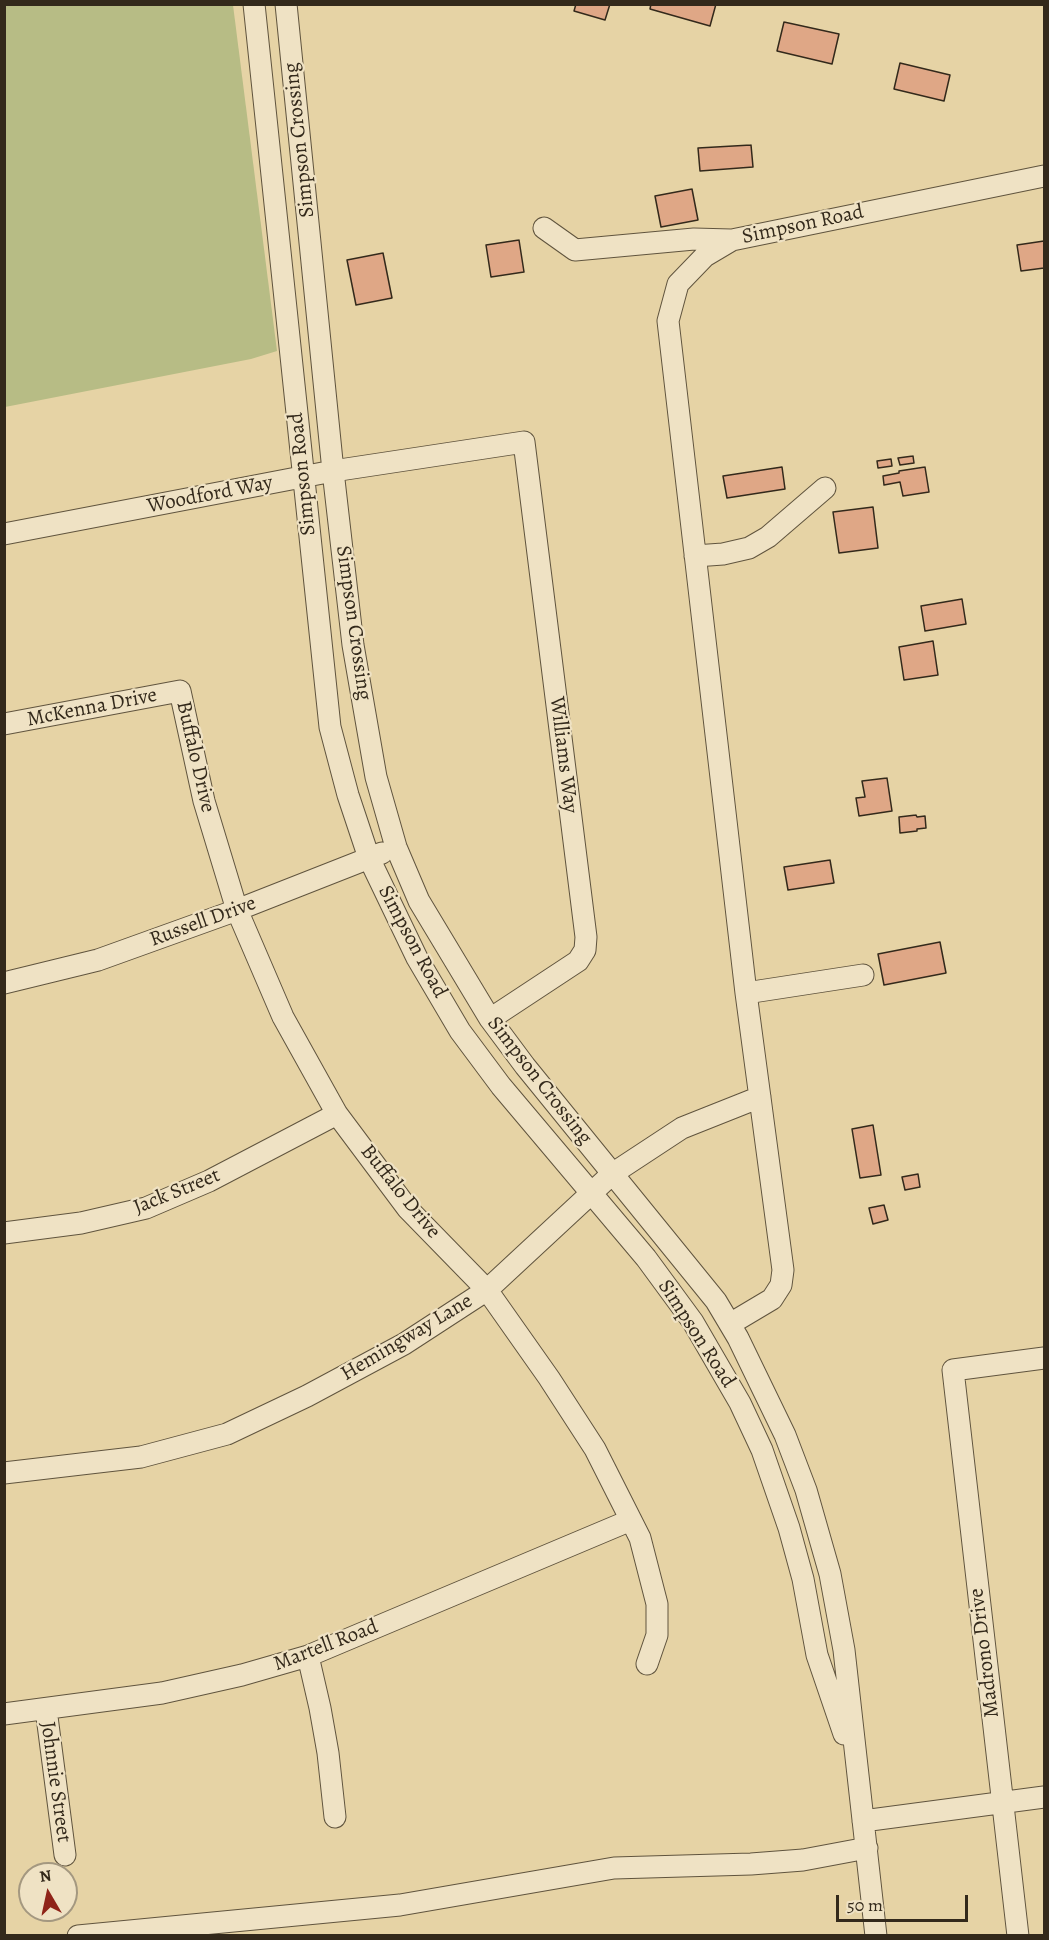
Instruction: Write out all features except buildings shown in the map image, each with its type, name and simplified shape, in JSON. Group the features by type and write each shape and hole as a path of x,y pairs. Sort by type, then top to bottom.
{"street":[{"name":"Simpson Road","path":"254,4 330,727 348,795 369,858 417,958 460,1030 501,1086 646,1258 693,1322 740,1403 762,1450 789,1528 802,1578 817,1655 858,1774"},
{"name":"Simpson Crossing","path":"286,4 333,471 353,645 376,777 396,847 419,901 490,1019 612,1174"},
{"name":"Simpson Road","path":"730,1324 772,1299 780,1285 783,1270 746,993 668,321 678,284 705,256 732,240 1044,176"},
{"path":"544,228 575,250 694,239 732,240"},
{"name":"Woodford Way","path":"4,534 333,471 524,442"},
{"name":"Williams Way","path":"490,1019 578,961 585,950 586,936 524,442"},
{"path":"695,556 723,554 749,548 768,537 825,488"},
{"name":"McKenna Drive","path":"4,724 180,691"},
{"name":"Buffalo Drive","path":"180,691 204,801 237,910 283,1017 337,1114 408,1209 487,1290 549,1377 595,1449 640,1538 657,1604 657,1635 647,1664"},
{"name":"Russell Drive","path":"4,983 98,960 237,910 396,847"},
{"path":"746,993 863,975"},
{"name":"Hemingway Lane","path":"4,1473 141,1457 227,1434 307,1396 404,1344 487,1290 612,1174 682,1128 760,1097"},
{"name":"Jack Street","path":"4,1233 81,1223 146,1208 209,1181 337,1114"},
{"name":"Simpson Road","path":"612,1174 716,1301 730,1324 785,1435 809,1501 830,1574 844,1650 876,1935"},
{"name":"Madrono Drive","path":"1018,1935 953,1370 1044,1358"},
{"name":"Martell Road","path":"4,1714 162,1693 242,1675 308,1656 631,1520"},
{"path":"308,1656 328,1753 335,1817"},
{"name":"Johnnie Street","path":"46,1709 65,1855"},
{"path":"863,1821 1044,1797"},
{"path":"78,1935 400,1905 614,1868 751,1864 802,1860 867,1848"}],"green space":[{"path":"5,4 233,5 277,351 251,359 5,407"}]}
